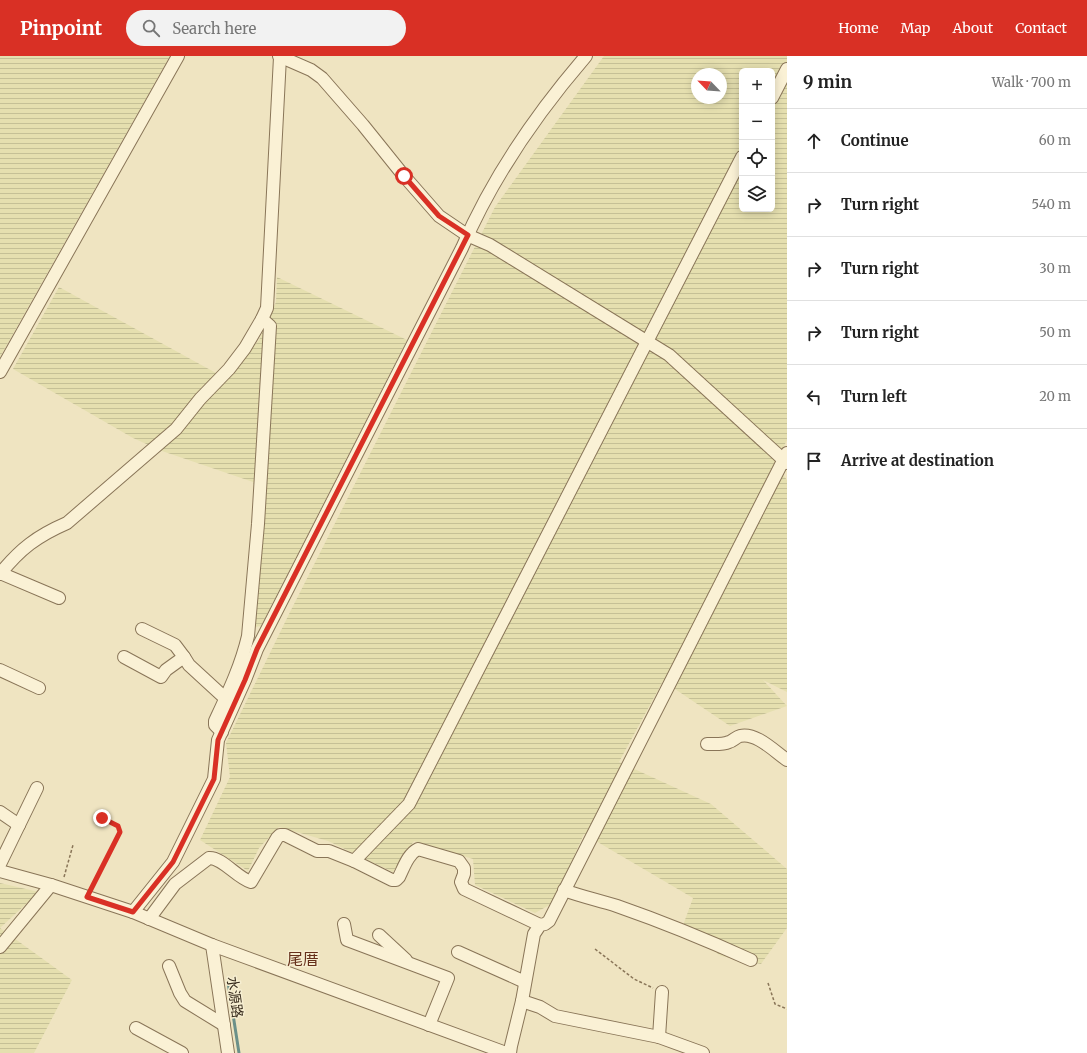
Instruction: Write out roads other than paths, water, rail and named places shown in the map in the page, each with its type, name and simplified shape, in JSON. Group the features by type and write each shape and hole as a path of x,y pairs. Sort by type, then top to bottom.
{"street":[{"path":"0,372 178,56"},
{"path":"59,598 0,574 23,549 52,529 67,523 176,429 200,399 229,369 245,348 262,320 266,308 280,56 311,70 322,78 439,216 468,235 490,245 669,355 786,458 549,921 545,924 540,925 464,889 461,882 464,874 464,868 459,861 418,849 413,851 410,855 399,877 396,880 392,880 354,861 329,851 317,852 285,835 277,838 251,882 244,879 215,858 209,858 175,884 149,919"},
{"path":"230,701 484,201 540,113 563,82 586,56"},
{"path":"775,92 787,69"},
{"path":"354,861 409,804 739,163"},
{"path":"133,912 173,862 214,779 216,746 222,732 232,687 248,636 258,524 270,326 262,320"},
{"path":"142,629 175,645 189,665 230,701"},
{"path":"124,657 161,677 166,670 184,657"},
{"path":"0,670 39,688"},
{"path":"707,744 728,742 740,736 754,737 760,739 787,760"},
{"path":"0,864 37,788"},
{"path":"0,812 19,825"},
{"path":"0,871 56,887 133,912 212,945 506,1053"},
{"path":"0,947 56,887"},
{"path":"564,890 671,925 751,960"},
{"path":"344,924 347,940 448,978 429,1025"},
{"path":"510,1053 522,1001 534,934 540,925"},
{"path":"379,935 412,964"},
{"name":"水源路","path":"212,945 228,1053"},
{"path":"458,952 525,982"},
{"path":"169,966 180,993 185,1001 224,1025"},
{"path":"658,1037 662,992"},
{"path":"522,1001 540,1007 555,1016 658,1037 703,1053"},
{"path":"136,1028 182,1053"}],"waterway":[{"path":"228,982 239,1053"}],"district":[{"name":"尾厝","path":"303,959"}]}
